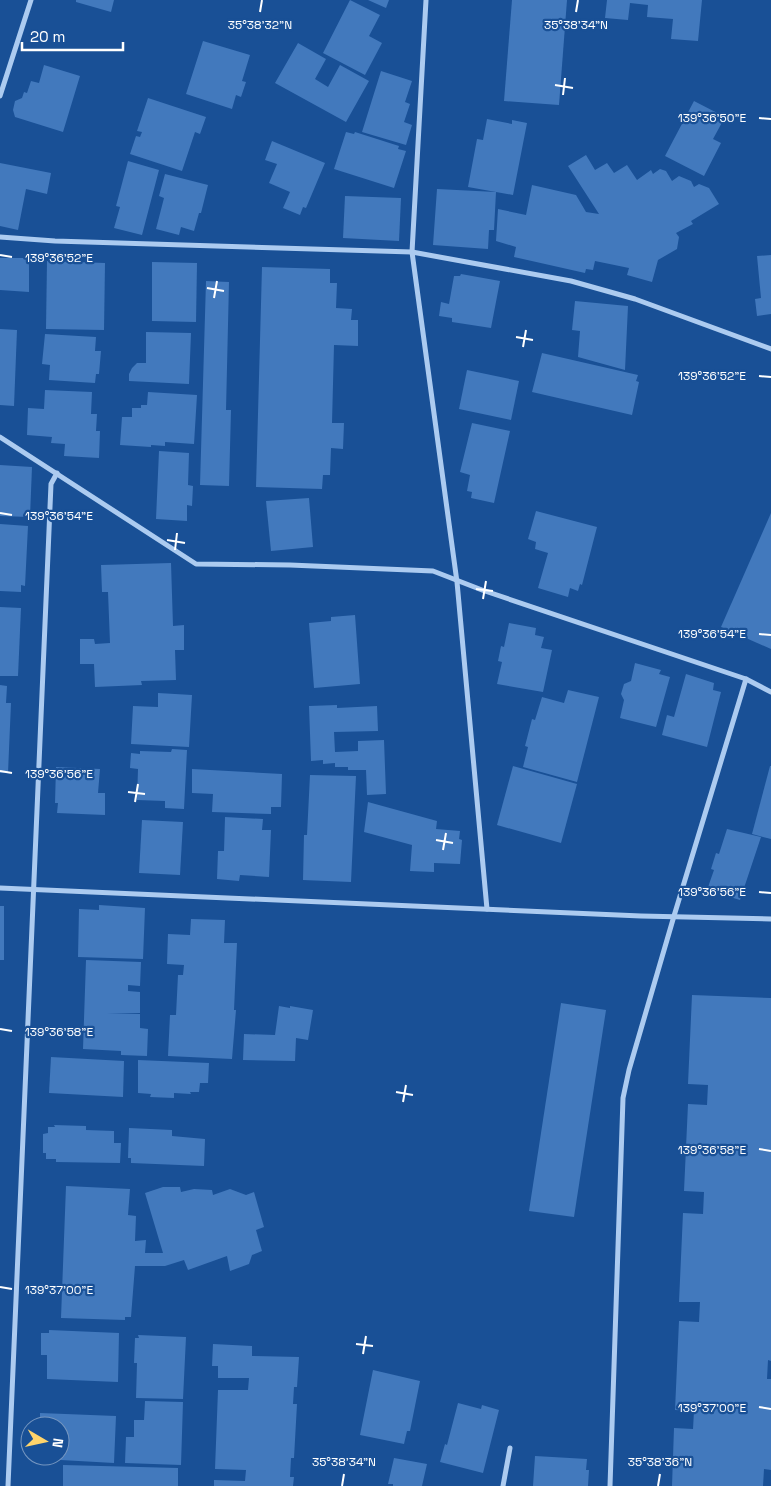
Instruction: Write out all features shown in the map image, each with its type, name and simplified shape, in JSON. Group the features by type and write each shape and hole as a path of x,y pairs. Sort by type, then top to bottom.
{"street":[{"path":"0,96 31,0"},
{"path":"426,0 412,252 457,582 488,909"},
{"path":"0,236 55,241 412,252 571,281 635,299 771,349"},
{"path":"0,437 196,564 290,565 433,571 457,582 746,679 771,692"},
{"path":"8,1486 51,484 57,473"},
{"path":"610,1486 623,1098 629,1070 674,916 746,679"},
{"path":"0,888 707,918 771,919"},
{"path":"503,1486 510,1448"}],"building":[{"path":"76,0 114,0 111,12 76,2"},
{"path":"350,0 380,15 369,36 382,43 365,75 323,53"},
{"path":"368,0 389,0 386,8"},
{"path":"512,0 567,0 559,105 504,101"},
{"path":"607,0 702,0 698,41 671,39 673,19 647,17 648,5 630,3 628,20 605,18"},
{"path":"203,41 250,55 242,81 246,82 241,97 236,95 232,109 186,94"},
{"path":"298,43 326,59 315,79 328,87 340,65 369,81 346,122 275,83"},
{"path":"44,65 80,76 63,132 15,117 13,110 15,101 22,98 24,92 27,93 31,81 39,83"},
{"path":"381,71 412,81 405,102 410,104 404,122 412,125 406,145 362,132"},
{"path":"148,98 206,117 200,134 195,132 182,171 130,154 136,136 140,137 142,132 137,131"},
{"path":"694,101 725,117 713,139 721,143 704,176 665,156"},
{"path":"487,119 512,124 512,120 527,123 513,195 468,187 477,139 483,140"},
{"path":"346,132 354,134 355,132 399,146 398,149 406,151 394,188 334,169"},
{"path":"272,141 325,163 306,208 303,207 300,215 283,208 290,192 269,183 277,164 265,160"},
{"path":"586,155 595,170 607,163 614,173 627,165 637,180 651,170 653,174 660,169 666,171 672,181 679,176 691,181 694,187 699,184 709,188 719,204 691,221 693,224 676,233 679,237 677,249 658,260 652,282 627,275 629,268 595,261 593,270 586,269 585,273 514,257 516,247 496,241 498,209 526,215 532,185 576,195 586,212 599,214 568,166"},
{"path":"128,161 159,170 142,235 114,228 120,207 116,206"},
{"path":"0,163 51,173 47,194 26,189 18,230 0,226"},
{"path":"165,174 208,185 194,231 181,227 179,235 156,229 164,198 159,196"},
{"path":"437,189 496,192 494,230 489,230 488,249 433,245"},
{"path":"345,196 401,198 399,241 343,238"},
{"path":"771,255 771,314 757,316 755,299 761,298 757,256"},
{"path":"0,258 29,258 29,292 0,290"},
{"path":"47,261 105,263 104,330 46,329"},
{"path":"152,262 197,263 196,322 152,321"},
{"path":"262,267 330,269 330,283 337,283 336,308 352,309 351,320 358,320 358,346 334,345 332,423 344,423 343,449 331,448 330,475 323,475 322,489 256,487"},
{"path":"461,274 500,281 491,328 452,322 452,318 439,316 441,302 449,304 454,276 460,276"},
{"path":"206,281 229,282 226,410 231,410 229,486 200,485"},
{"path":"575,301 628,306 625,370 578,357 580,331 572,330"},
{"path":"0,329 17,330 14,406 0,405"},
{"path":"146,332 191,333 189,384 129,381 129,374 132,368 137,363 146,363"},
{"path":"45,334 96,337 95,351 101,351 99,374 96,374 95,383 49,380 50,365 42,364"},
{"path":"542,353 638,375 636,381 639,382 632,415 532,392"},
{"path":"467,370 519,381 511,420 459,409"},
{"path":"45,390 92,392 91,414 97,414 96,431 100,431 99,458 64,456 65,444 51,443 52,437 27,435 28,408 44,409"},
{"path":"148,392 197,395 194,444 165,442 165,446 151,445 151,447 120,445 122,417 132,417 132,408 141,408 141,405 147,405"},
{"path":"472,423 510,431 494,503 471,498 472,492 467,491 470,475 460,472"},
{"path":"159,451 189,453 188,485 193,486 192,506 187,505 187,521 156,519"},
{"path":"0,465 32,467 30,517 0,516"},
{"path":"309,498 313,547 271,551 266,501"},
{"path":"536,511 597,527 582,585 580,584 578,591 570,588 568,597 538,588 548,553 535,549 536,542 528,539"},
{"path":"771,513 771,649 721,627"},
{"path":"0,524 28,526 25,586 21,585 21,592 0,591"},
{"path":"171,563 173,626 184,625 184,650 175,650 176,680 141,681 142,685 95,687 94,664 80,664 80,639 94,639 95,644 110,643 108,592 102,592 101,565"},
{"path":"0,607 21,608 18,676 0,676"},
{"path":"355,615 360,684 314,688 309,623 331,621 331,617"},
{"path":"509,623 536,628 535,635 544,637 541,648 552,650 543,692 497,684 502,662 498,661 501,646 504,647"},
{"path":"635,663 661,670 659,674 670,677 656,727 620,718 624,700 621,694 624,684 631,681"},
{"path":"686,674 714,683 713,690 721,692 707,747 662,735 667,715 674,717"},
{"path":"0,685 7,686 6,703 11,703 8,773 0,773"},
{"path":"568,690 599,697 577,782 523,767 528,747 525,746 532,719 535,720 542,697 564,703"},
{"path":"158,693 192,695 189,747 131,744 133,706 158,707"},
{"path":"337,705 337,708 377,706 378,731 334,732 335,752 358,751 358,741 384,740 386,794 367,795 366,770 348,770 348,767 335,767 335,763 323,764 323,760 311,761 309,706"},
{"path":"172,749 187,750 184,809 165,808 165,801 137,800 138,769 130,768 131,753 140,754 140,751 171,752"},
{"path":"513,766 577,784 561,843 497,825"},
{"path":"771,766 771,839 752,834"},
{"path":"56,767 100,769 98,793 105,793 105,815 57,813 58,803 55,803"},
{"path":"192,769 282,774 281,807 271,807 271,814 212,812 213,794 192,793"},
{"path":"310,775 356,776 351,882 303,880 304,835 307,835"},
{"path":"368,802 437,821 436,829 460,831 459,839 462,840 460,864 434,863 434,872 410,871 412,845 364,832"},
{"path":"225,817 263,819 262,830 271,830 269,877 240,875 239,881 217,879 218,851 224,851"},
{"path":"142,820 183,822 180,875 139,873"},
{"path":"727,829 761,837 740,900 707,890 714,870 711,869 716,853 719,854"},
{"path":"99,905 145,908 143,959 78,957 79,909 99,910"},
{"path":"0,906 4,906 4,960 0,960"},
{"path":"191,919 225,920 224,943 237,943 234,1010 236,1010 232,1059 168,1056 170,1015 176,1015 178,975 183,975 184,965 167,964 168,934 190,935"},
{"path":"86,960 141,962 140,986 128,985 128,991 140,992 140,1013 107,1013 140,1014 140,1028 148,1029 147,1056 121,1055 121,1051 83,1049"},
{"path":"692,995 771,998 771,1361 768,1360 767,1379 771,1379 771,1470 764,1469 763,1486 672,1486 674,1428 693,1429 694,1411 675,1410 679,1321 699,1322 700,1302 679,1302 683,1213 703,1214 704,1192 684,1191 688,1104 707,1105 708,1085 688,1084"},
{"path":"561,1003 606,1010 574,1217 529,1211"},
{"path":"279,1006 313,1010 308,1040 296,1038 295,1061 243,1060 244,1034 275,1035"},
{"path":"51,1057 124,1061 123,1097 49,1093"},
{"path":"138,1060 209,1063 208,1083 200,1083 199,1092 190,1092 191,1094 174,1093 174,1098 150,1097 151,1094 138,1093"},
{"path":"54,1125 86,1126 86,1130 114,1131 114,1143 121,1143 120,1163 56,1162 56,1159 46,1159 46,1153 43,1153 43,1134 48,1133 48,1127 55,1127"},
{"path":"129,1128 172,1130 172,1136 205,1139 204,1166 131,1163 131,1158 128,1158"},
{"path":"66,1186 130,1189 128,1215 136,1216 135,1241 146,1240 145,1253 163,1253 145,1193 163,1187 180,1187 181,1192 194,1189 212,1190 213,1195 230,1189 246,1195 254,1192 264,1227 256,1230 262,1251 252,1255 249,1264 230,1271 227,1256 188,1270 184,1260 165,1266 135,1266 131,1317 125,1317 125,1320 61,1318"},
{"path":"49,1330 119,1333 118,1382 47,1379 47,1355 41,1355 41,1333 49,1333"},
{"path":"138,1335 186,1337 183,1399 136,1398 137,1363 134,1363 135,1338 139,1338"},
{"path":"213,1344 252,1346 252,1356 299,1357 297,1387 294,1387 293,1404 297,1404 294,1458 291,1458 290,1477 294,1477 293,1486 214,1486 214,1480 245,1481 246,1470 215,1469 218,1390 248,1390 249,1378 218,1378 218,1366 212,1366"},
{"path":"373,1370 420,1381 410,1431 407,1431 404,1444 360,1435"},
{"path":"145,1401 183,1402 181,1465 125,1463 126,1437 134,1437 134,1420 144,1420"},
{"path":"458,1403 481,1409 482,1405 499,1410 483,1473 440,1462 445,1444 447,1445"},
{"path":"40,1413 116,1416 114,1463 70,1461 70,1416 40,1416"},
{"path":"535,1456 587,1459 586,1470 589,1470 588,1486 533,1486"},
{"path":"394,1458 427,1464 422,1486 393,1486 393,1484 388,1484"},
{"path":"63,1466 178,1468 178,1486 63,1486"}]}
